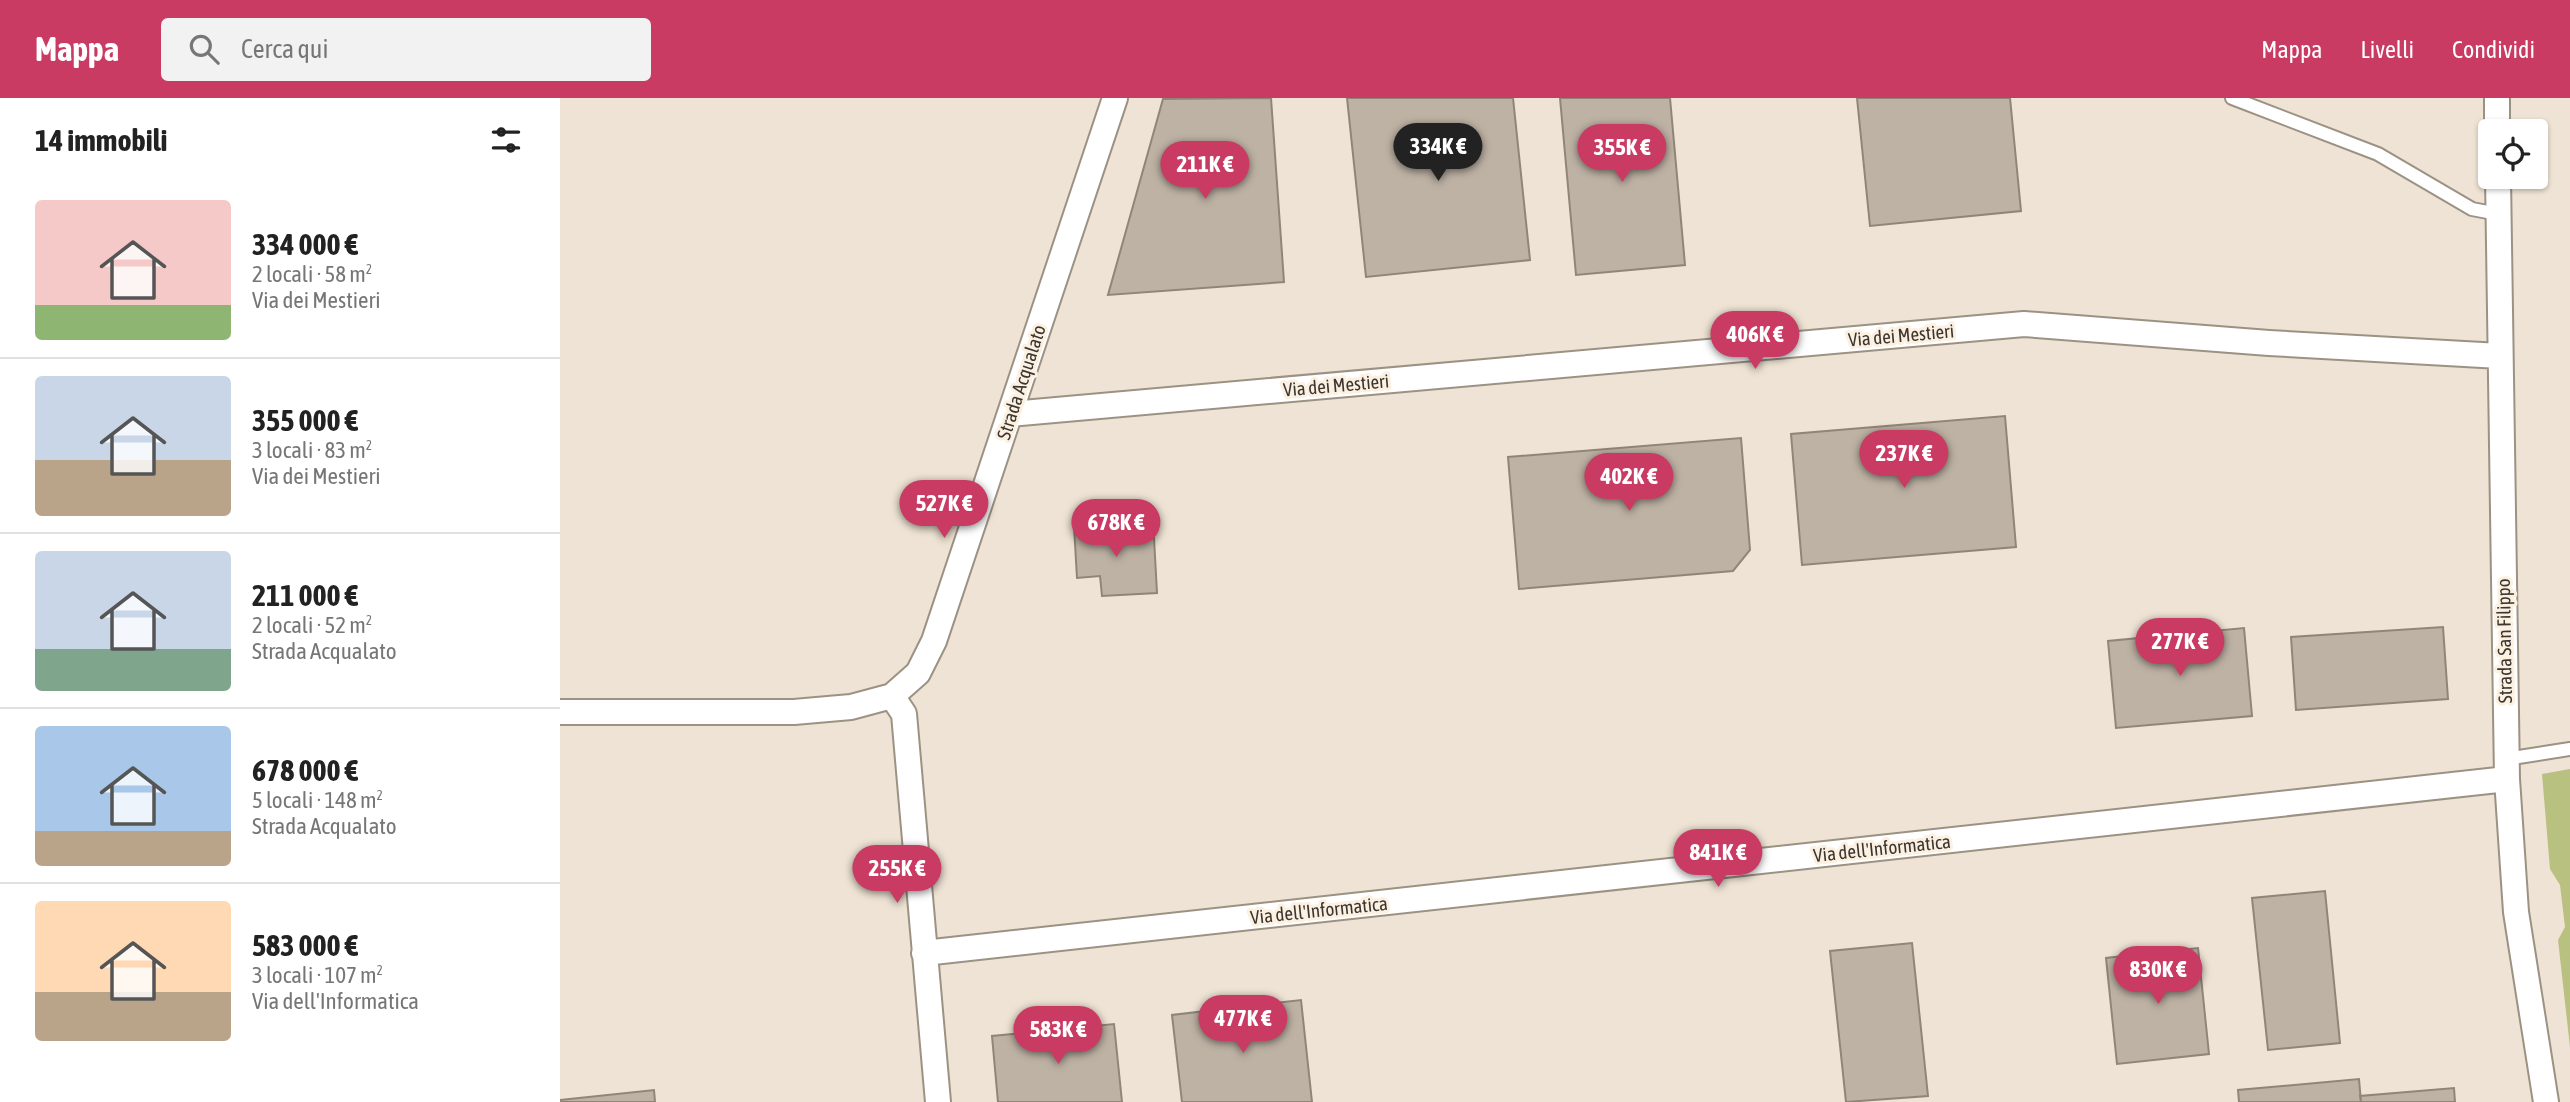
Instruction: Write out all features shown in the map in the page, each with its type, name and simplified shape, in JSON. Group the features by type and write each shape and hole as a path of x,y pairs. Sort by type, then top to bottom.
{"street":[{"name":"Strada Acqualato","path":"560,712 794,712 851,707 892,696 918,673 934,641 1115,98"},
{"path":"2497,98 2497,119"},
{"name":"Strada San Filippo","path":"2498,189 2506,769 2516,912 2546,1102"},
{"name":"Via dei Mestieri","path":"1010,414 2024,324 2269,343 2500,356"},
{"path":"892,696 904,714 938,1102"},
{"name":"Via dell'Informatica","path":"924,953 2506,769"}],"lane":[{"path":"2232,98 2378,154 2472,209 2498,214"},
{"path":"2506,769 2570,749"}],"green space":[{"path":"2570,769 2570,1047 2558,940 2565,927 2560,885 2550,869 2542,774"}],"building":[{"path":"1271,98 1284,282 1108,295 1163,99"},
{"path":"1347,98 1513,98 1530,260 1366,277"},
{"path":"1560,98 1670,98 1685,265 1576,275"},
{"path":"1857,98 2010,98 2021,211 1870,226"},
{"path":"2005,416 2016,547 1802,565 1791,434"},
{"path":"1741,438 1750,550 1733,571 1519,589 1508,457"},
{"path":"1129,523 1130,539 1154,538 1157,593 1102,596 1100,576 1077,578 1074,526"},
{"path":"2443,627 2448,699 2296,710 2291,637"},
{"path":"2244,628 2252,716 2116,728 2108,641"},
{"path":"2325,891 2340,1043 2268,1050 2252,898"},
{"path":"1912,943 1928,1096 1846,1102 1830,951"},
{"path":"2198,948 2209,1054 2117,1064 2106,958"},
{"path":"1301,1000 1312,1102 1182,1102 1172,1015"},
{"path":"1114,1024 1122,1102 998,1102 992,1036"},
{"path":"2359,1079 2361,1102 2239,1102 2238,1090"},
{"path":"2454,1088 2455,1102 2361,1102 2360,1096"},
{"path":"654,1090 655,1102 560,1102 560,1100"}]}
